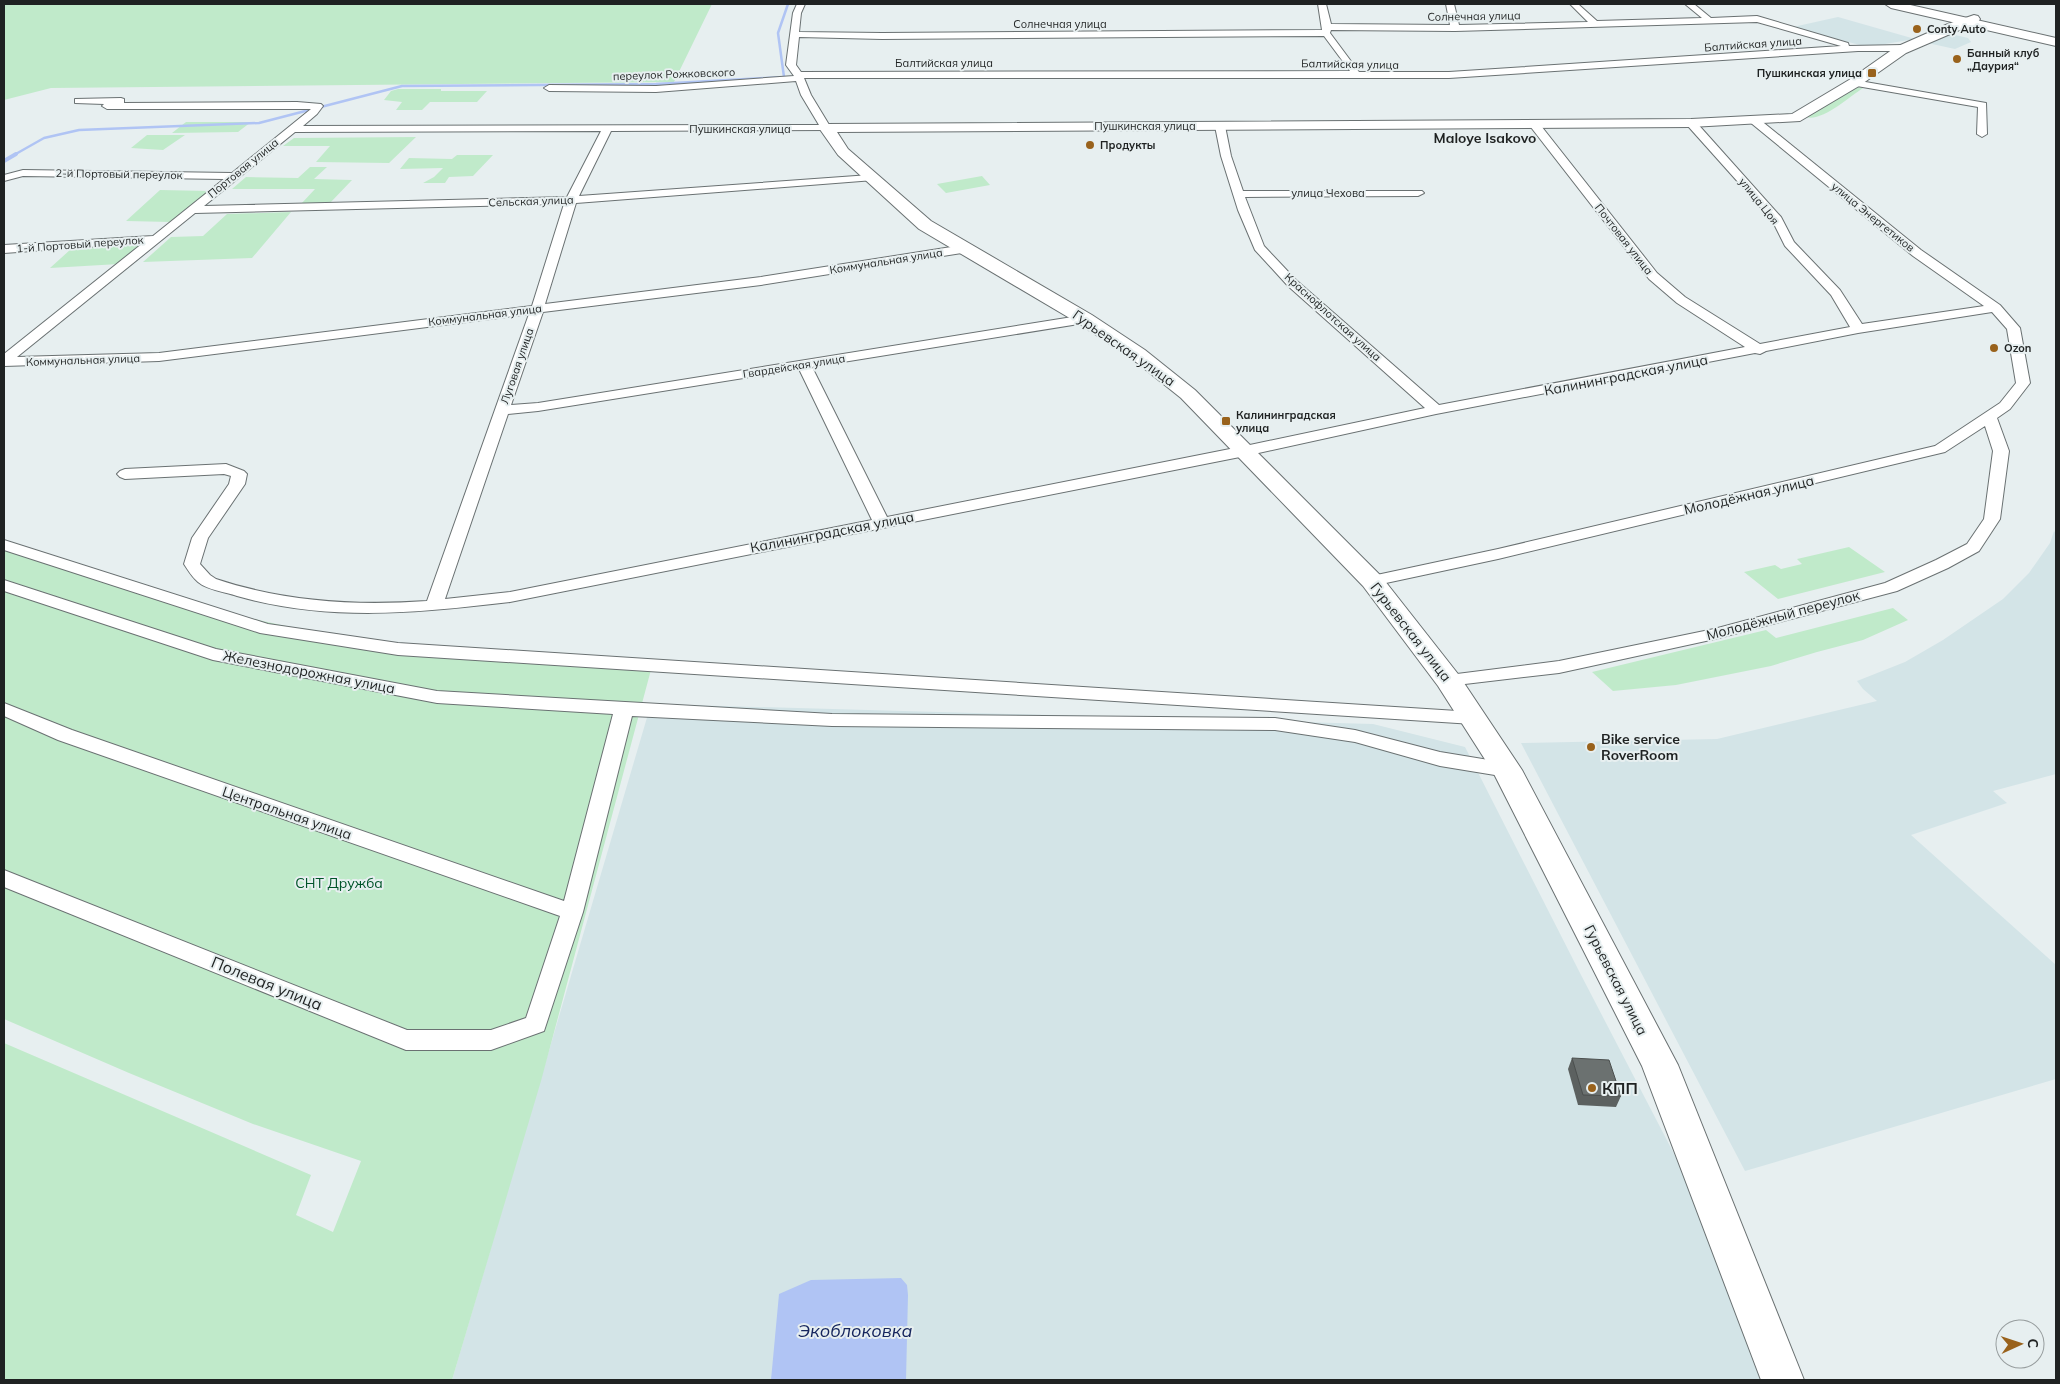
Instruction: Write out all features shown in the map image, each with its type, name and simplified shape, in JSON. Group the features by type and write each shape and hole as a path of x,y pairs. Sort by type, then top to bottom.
{"street":[{"name":"Гурьевская улица","path":"801,4 791,65 798,75 806,96 842,152 925,225 1040,291 1138,354 1188,394 1372,581 1448,680 1507,770 1660,1065 1782,1380"},
{"path":"1322,4 1326,30 1357,75"},
{"path":"1450,4 1456,28"},
{"path":"1574,4 1594,24"},
{"path":"1689,4 1709,20"},
{"path":"1891,4 2056,38"},
{"path":"1910,4 2056,42"},
{"path":"1747,10 1757,20"},
{"name":"Солнечная улица","path":"795,34 882,36 1326,30 1757,20 1858,48"},
{"name":"Пушкинская улица","path":"290,129 460,130 582,128 607,130 1692,123 1755,121 1795,118 1854,83 1903,48 1970,20"},
{"name":"Балтийская улица","path":"798,75 1449,75 1522,72 1858,48 1903,48"},
{"name":"переулок Рожковского","path":"548,88 656,89 798,75"},
{"path":"1854,83 1983,105 1982,134"},
{"path":"78,101 286,100 303,101 316,108"},
{"path":"107,106 316,108"},
{"name":"Портовая улица","path":"4,361 157,239 316,108"},
{"name":"улица Энергетиков","path":"1755,121 1917,253 1995,308"},
{"name":"улица Цоя","path":"1692,123 1777,218 1789,243 1836,293 1858,329"},
{"name":"Почтовая улица","path":"1534,124 1550,143 1568,170 1612,222 1653,276 1681,300 1760,350"},
{"name":"Краснофлотская улица","path":"1220,126 1238,194 1259,247 1292,283 1436,410"},
{"name":"Луговая улица","path":"434,606 538,308 571,200 607,130"},
{"name":"2-й Портовый переулок","path":"4,178 22,173 234,176"},
{"name":"Сельская улица","path":"192,210 571,200 870,178"},
{"name":"улица Чехова","path":"1238,194 1418,193"},
{"name":"1-й Портовый переулок","path":"4,249 157,239"},
{"name":"Коммунальная улица","path":"4,361 160,358 538,308 761,281 964,249"},
{"name":"Калининградская улица","path":"125,474 226,469 239,474 238,484 200,538 192,564 205,580 248,594 291,603 331,608 376,610 434,606 510,597 1245,451 1436,410 1760,350 1858,329 1995,308"},
{"name":"Молодёжная улица","path":"1372,581 1498,554 1940,449 2005,406 2023,383 2013,328 1995,308"},
{"name":"Гвардейская улица","path":"502,410 538,407 1085,320"},
{"path":"804,365 881,522"},
{"name":"Молодёжный переулок","path":"1448,680 1559,667 1716,634 1891,587 1942,564 1973,547 1992,519 2000,451 1989,416"},
{"path":"4,545 266,629 398,648 1473,718"},
{"name":"Железнодорожная улица","path":"4,585 213,654 437,697 832,720 1275,724 1354,736 1440,759 1507,770"},
{"name":"Центральная улица","path":"4,709 65,735 572,912"},
{"path":"536,1024 572,912 624,709"},
{"name":"Полевая улица","path":"4,878 406,1040 491,1040 536,1024"}],"shaded area":[{"path":"1838,17 1915,39 1867,47 1793,27"},
{"path":"1947,33 1968,38 1971,42 1955,49 1923,42"},
{"path":"2054,531 2056,534 2056,774 1993,791 2007,803 1911,835 2056,965 2056,1079 1745,1171 1521,743 1717,739 1877,701 1857,681 1905,662 1943,640 2003,599 2029,573 2050,543"},
{"path":"651,704 1373,724 1465,747 1697,1198 1764,1380 452,1380"}],"green space":[{"path":"4,4 712,4 674,82 51,88 4,100"},
{"path":"1857,87 1863,88 1827,112 1812,118 1806,117"},
{"path":"398,89 487,91 477,102 430,102 422,110 396,110 402,102 384,100 391,91"},
{"path":"186,122 251,122 238,132 172,133"},
{"path":"147,135 185,135 163,150 131,148"},
{"path":"416,137 389,163 316,162 330,146 283,146 294,138"},
{"path":"457,155 493,155 473,176 449,177 445,183 423,183 434,177 443,168 400,169 409,158 452,159"},
{"path":"310,167 327,167 314,179 352,180 330,203 301,204 315,189 232,189 246,177 298,178"},
{"path":"982,176 990,185 946,193 937,184"},
{"path":"160,190 209,191 171,222 126,221"},
{"path":"291,212 252,258 143,262 171,237 203,236 227,214"},
{"path":"143,244 119,264 50,268 71,249"},
{"name":"СНТ Дружба","path":"4,544 196,604 313,631 440,648 652,666 541,1081 452,1380 4,1380 4,1043 311,1175 296,1215 333,1232 361,1161 253,1124 4,1019"},
{"path":"1849,547 1885,572 1778,599 1744,572 1775,565 1781,569 1802,564 1797,559"},
{"path":"1893,608 1908,620 1863,640 1771,666 1676,685 1613,691 1592,672 1766,630 1776,638"}],"water":[{"name":"Экоблоковка","path":"901,1278 907,1285 908,1295 906,1380 771,1380 779,1294 811,1280"}],"building":[{"path":"1572,1058 1609,1060 1621,1096 1583,1095"}],"waterway":[{"path":"14,155 44,138 79,130 259,123 402,86 656,84 784,77 778,33 788,4"},
{"path":"4,161 16,154"}],"place":[{"name":"Conty Auto","path":"1917,29"},
{"name":"Банный клуб „Даурия“","path":"1957,59"},
{"name":"Пушкинская улица","path":"1872,73"},
{"name":"Продукты","path":"1090,145"},
{"name":"Ozon","path":"1994,348"},
{"name":"Калининградская улица","path":"1226,421"},
{"name":"Bike service RoverRoom","path":"1591,747"},
{"name":"КПП","path":"1592,1088"}],"district":[{"name":"Maloye Isakovo","path":"1485,138"}]}
